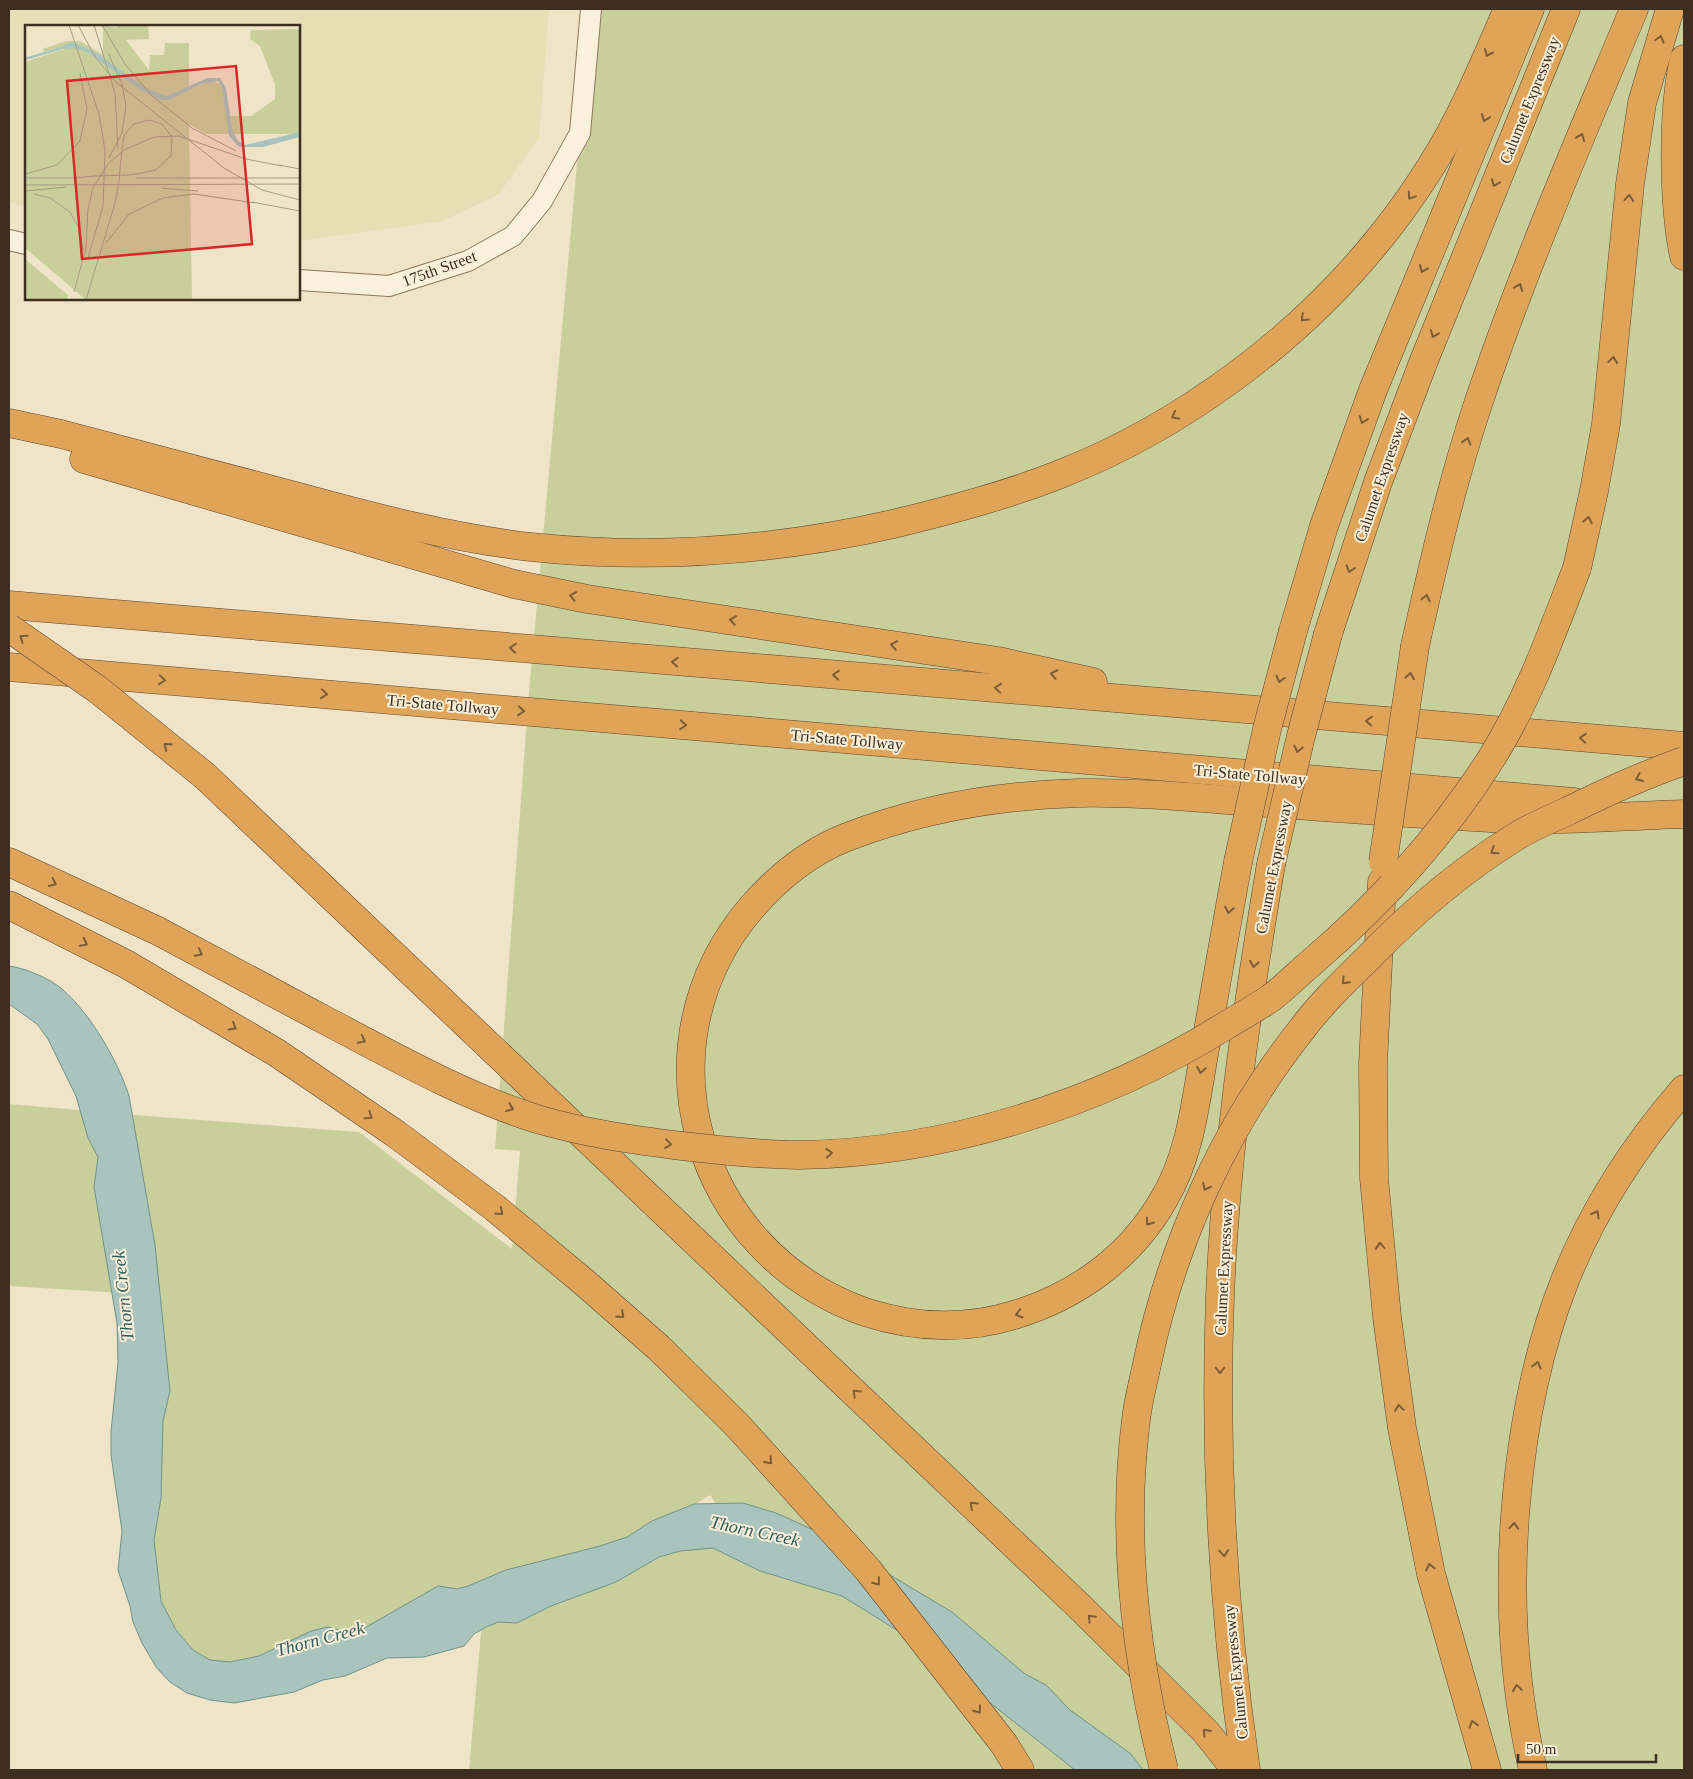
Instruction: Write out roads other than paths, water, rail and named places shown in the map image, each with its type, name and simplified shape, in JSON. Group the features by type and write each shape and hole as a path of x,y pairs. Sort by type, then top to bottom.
{"highway":[{"path":"9,424 61,434 445,534 530,547 620,553 697,552 774,546 842,535 1000,496 1066,472 1189,408 1242,371 1288,334 1374,246 1410,197 1459,119 1508,9"},
{"path":"1530,9 1373,390 1324,526 1267,729 1238,862 1193,1116 1177,1174 1164,1200 1130,1245 1109,1266 1085,1284 1060,1298 1000,1320 940,1326 911,1324 881,1317 842,1304 811,1288 783,1268 758,1242 737,1214 710,1165 698,1132 693,1106 690,1050 700,997 723,944 768,888 806,857 840,840 887,823 942,809 1028,797 1080,793 1181,797 1496,819 1684,813"},
{"name":"Calumet Expressway","path":"1246,1770 1228,1621 1221,1504 1220,1296 1228,1180 1240,1064 1271,864 1301,736 1328,634 1378,482 1422,363 1566,9"},
{"path":"1487,1770 1431,1574 1402,1428 1386,1317 1374,1178 1373,1064 1383,862 1415,646 1446,512 1477,408 1517,293 1634,9"},
{"path":"9,862 158,931 388,1053 474,1094 538,1119 626,1139 723,1151 798,1155 878,1149 960,1135 1032,1116 1103,1090 1186,1050 1271,998 1357,924 1431,843 1491,758 1531,681 1549,640 1576,568 1594,492 1606,424 1630,184 1642,103 1670,9"},
{"path":"1684,59 1678,110 1676,162 1684,256"},
{"path":"9,435 418,558 514,584 587,599 998,661 1204,707"},
{"path":"9,605 1684,746"},
{"path":"9,628 97,689 204,776 1081,1608 1206,1732 1236,1770"},
{"name":"Tri-State Tollway","path":"9,667 1684,813"},
{"path":"9,678 134,678"},
{"path":"1164,1770 1148,1706 1135,1618 1130,1562 1131,1472 1136,1417 1153,1336 1170,1273 1193,1212 1214,1170 1257,1092 1302,1028 1406,919 1459,875 1519,834 1608,792 1684,761"},
{"path":"9,905 126,964 277,1053 396,1134 495,1208 585,1283 659,1348 737,1425 868,1570 1004,1744 1020,1770"},
{"path":"1533,1770 1516,1678 1512,1559 1522,1442 1532,1389 1545,1334 1582,1242 1617,1178 1645,1138 1684,1089"}],"street":[{"name":"175th Street","path":"300,280 389,286 468,261 513,236 542,201 580,133 591,9"},
{"path":"9,240 25,244"}],"water":[{"name":"Thorn Creek","path":"9,966 44,977 57,985 72,999 102,1038 118,1068 129,1096 155,1245 170,1391 163,1421 161,1498 154,1540 161,1601 176,1630 193,1650 210,1660 230,1662 259,1656 311,1631 328,1627 347,1632 361,1630 438,1586 457,1589 506,1570 600,1546 627,1537 652,1521 694,1504 743,1503 776,1513 818,1532 952,1612 1025,1674 1046,1685 1070,1710 1131,1754 1143,1770 1075,1770 903,1634 842,1596 760,1571 713,1548 680,1551 659,1557 616,1582 551,1606 517,1623 498,1622 486,1627 474,1634 464,1646 424,1657 387,1658 345,1676 323,1680 294,1692 234,1703 210,1700 187,1693 170,1682 156,1667 142,1643 133,1622 130,1606 118,1570 122,1531 111,1455 111,1432 118,1362 117,1323 94,1187 98,1157 88,1138 76,1096 48,1039 37,1024 9,1004"}]}
